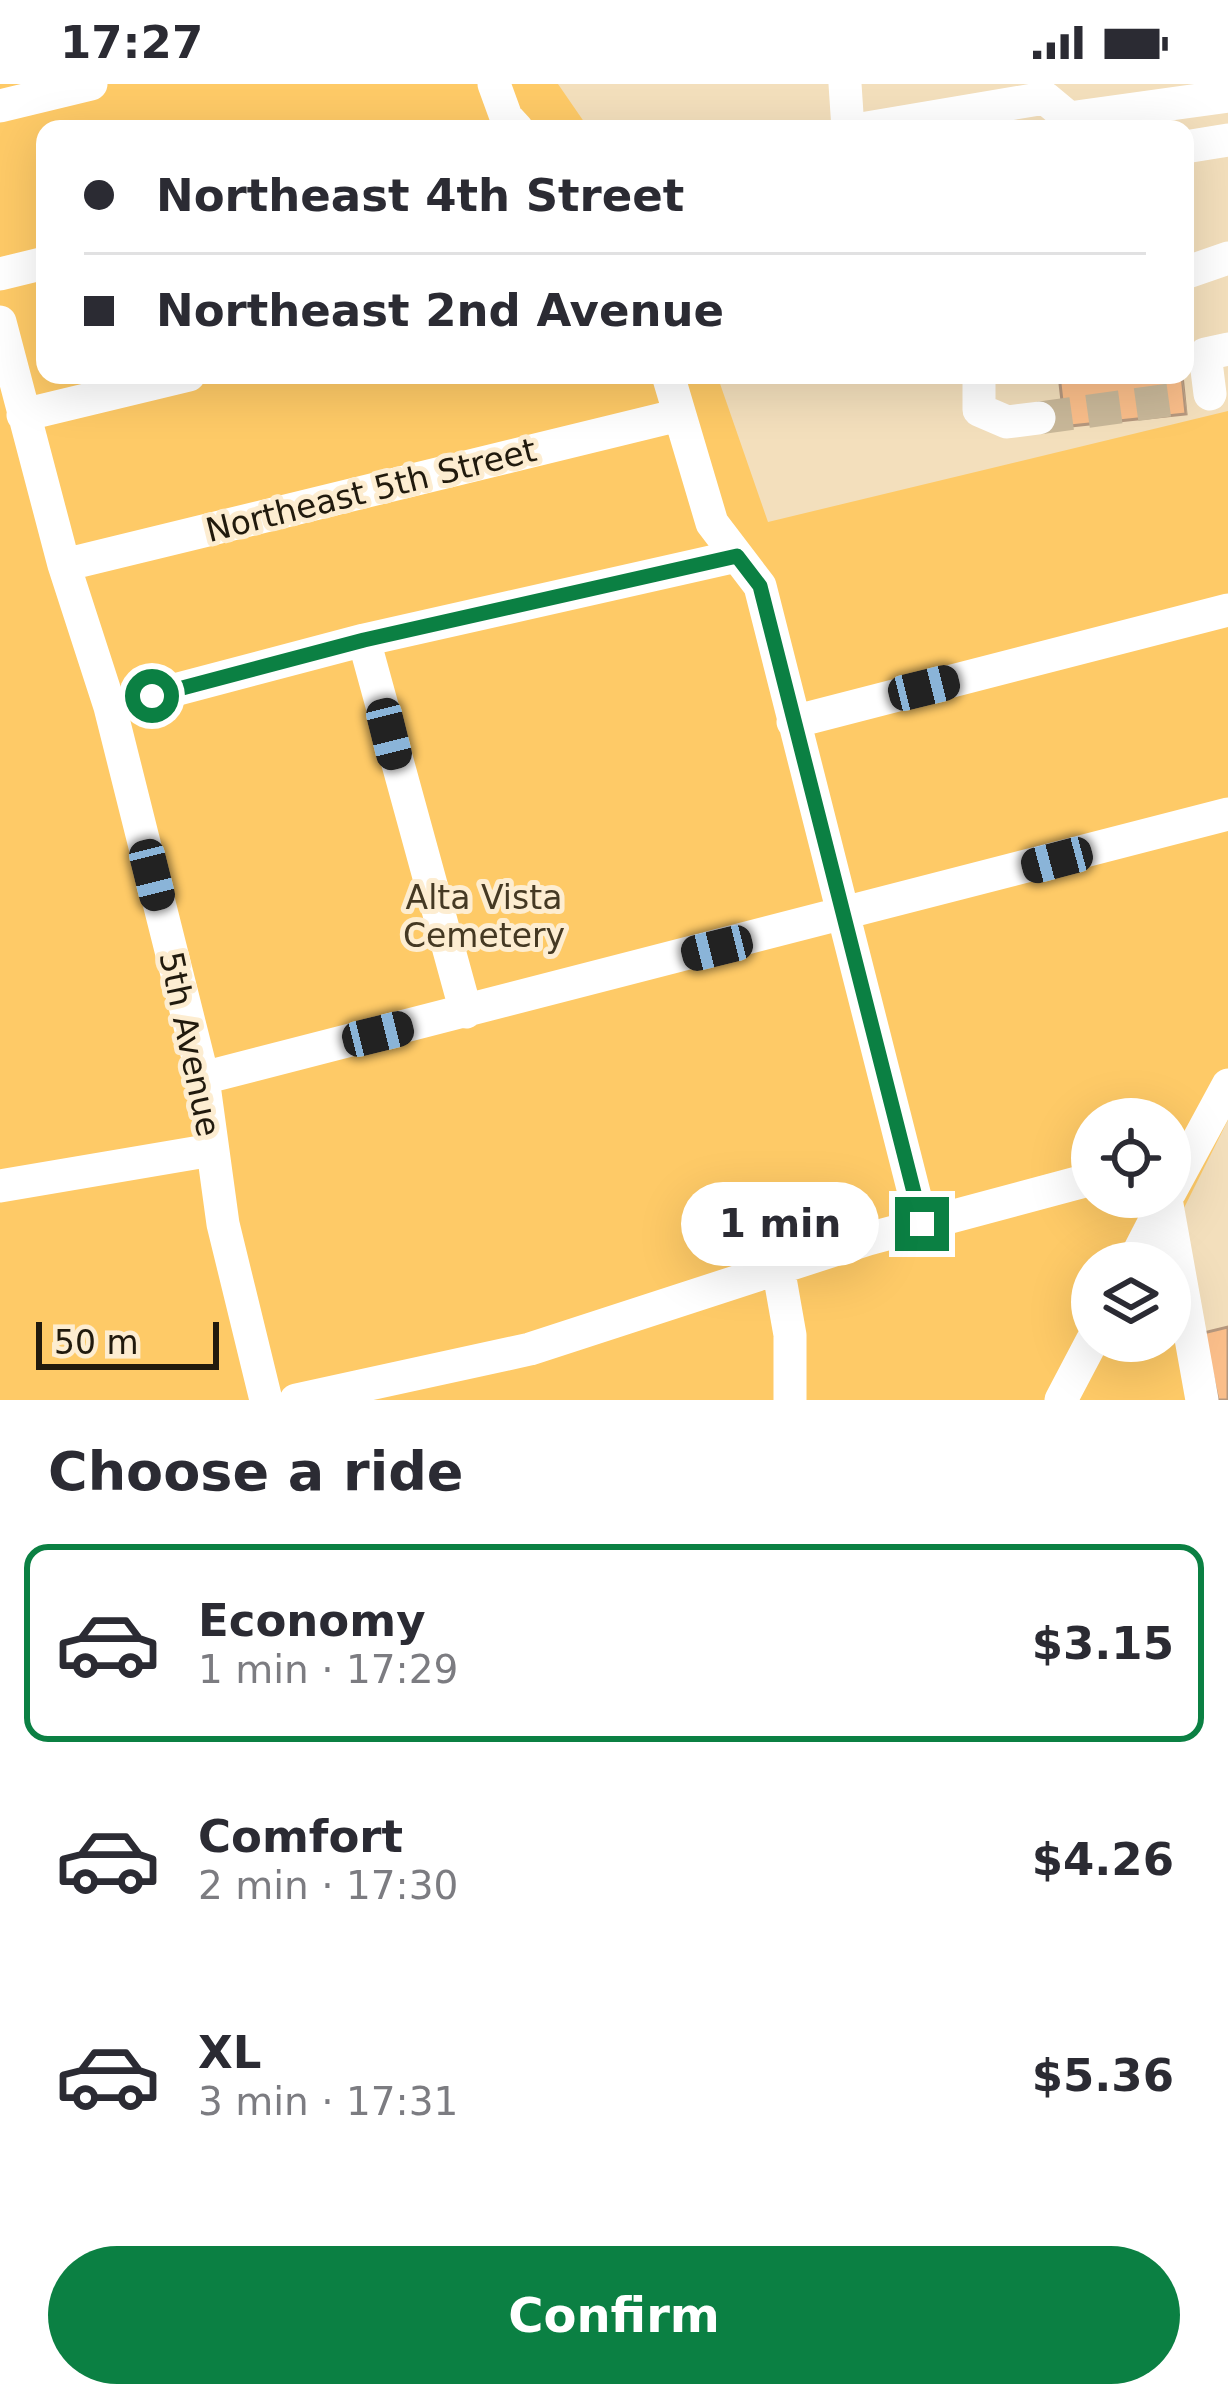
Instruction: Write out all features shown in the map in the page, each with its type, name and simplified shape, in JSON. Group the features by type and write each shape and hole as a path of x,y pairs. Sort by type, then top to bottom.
{"street":[{"path":"0,106 91,84"},
{"path":"494,84 509,120"},
{"path":"845,84 847,120"},
{"path":"1086,120 1110,96 1228,95"},
{"path":"914,120 1045,98 1076,120"},
{"path":"1194,146 1228,140"},
{"path":"1194,270 1228,258"},
{"path":"0,274 36,265"},
{"name":"5th Avenue","path":"0,322 64,565 110,707 203,1078 223,1224 266,1400"},
{"path":"1206,347 1207,394"},
{"path":"23,415 152,384"},
{"path":"670,384 712,523 760,586 922,1224"},
{"path":"979,384 979,410 1007,422 1040,418"},
{"name":"Northeast 5th Street","path":"64,565 679,415"},
{"path":"110,707 364,640 737,556"},
{"path":"793,722 1228,610"},
{"path":"364,640 466,1012"},
{"path":"203,1078 1228,814"},
{"path":"1191,1142 1228,1085"},
{"path":"0,1186 212,1150"},
{"path":"296,1400 530,1349 778,1267 1071,1185"},
{"path":"1172,1218 1202,1400"},
{"path":"778,1267 790,1335 790,1400"},
{"path":"1061,1400 1081,1362"}],"green space":[{"name":"Alta Vista Cemetery","path":"0,84 558,84 583,120 36,120 36,384 720,384 768,522 1228,411 1228,1120 1191,1194 1191,1098 1071,1098 1071,1218 1186,1218 1189,1242 1071,1242 1071,1362 1191,1362 1191,1251 1215,1400 0,1400"}],"building":[{"path":"1060,384 1183,384 1186,414 1041,429 1038,404 1062,401"},
{"path":"1228,1327 1228,1400 1218,1400 1203,1333"}],"tunnel":[{"path":"1039,418 1185,398"}],"route":[{"path":"152,696 364,640 737,556 760,586 922,1224"}]}
